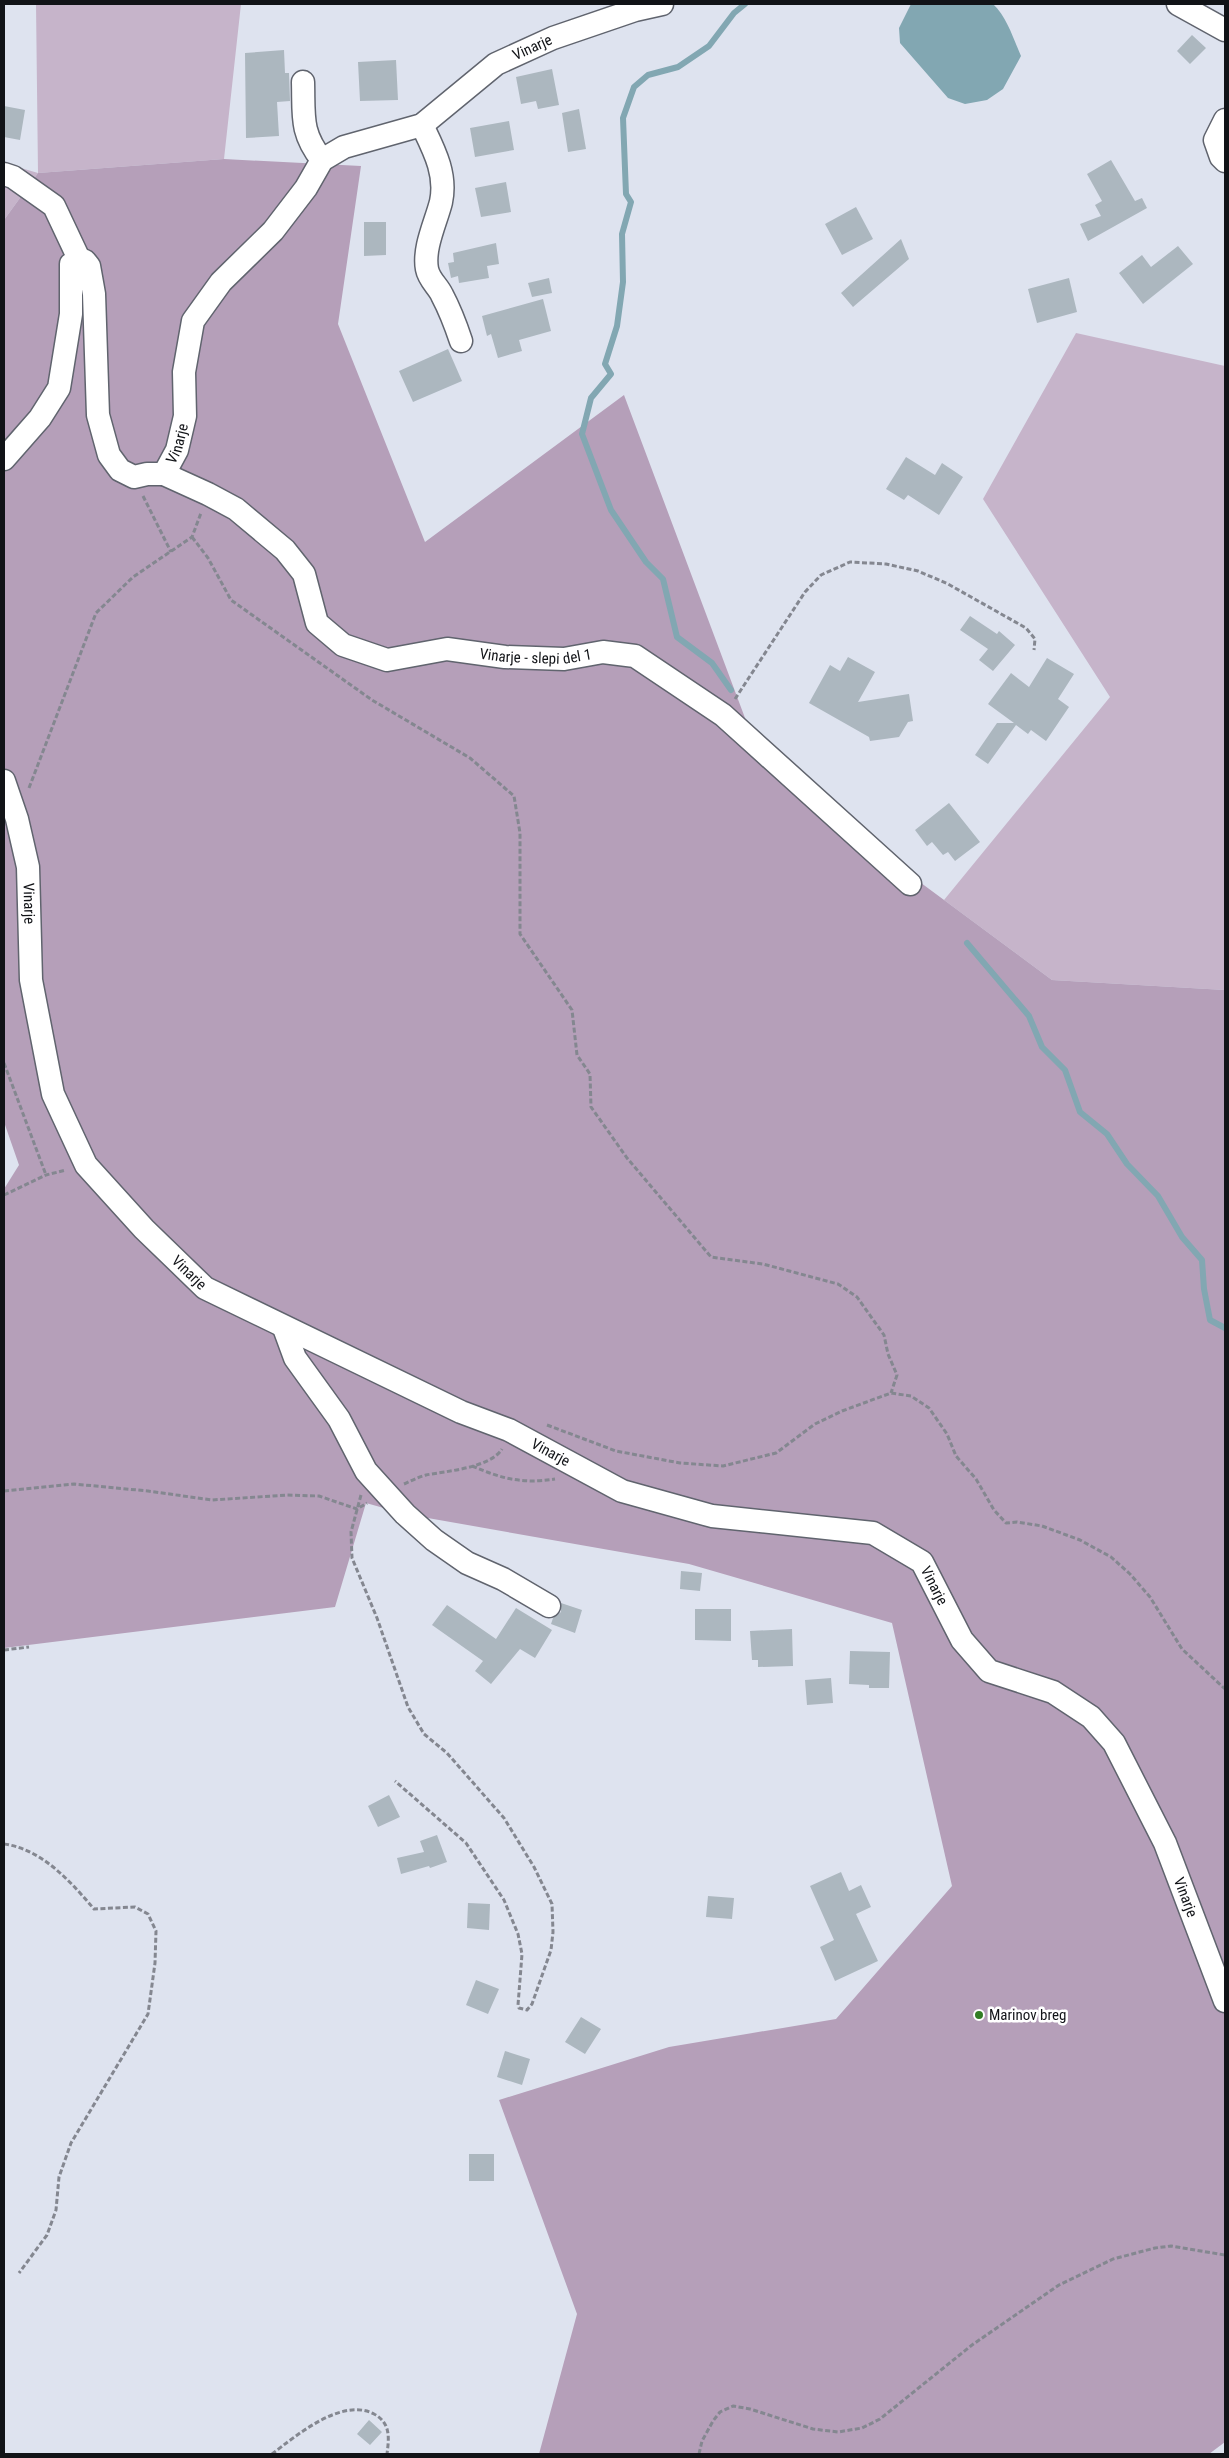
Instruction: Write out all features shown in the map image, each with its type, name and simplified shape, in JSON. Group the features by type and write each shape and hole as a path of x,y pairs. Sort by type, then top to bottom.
{"street":[{"name":"Vinarje","path":"134,477 147,474 164,474 177,450 185,416 184,372 193,321 221,282 273,231 306,188 322,160 344,147 422,125 496,64 553,38 636,10 662,4"},
{"path":"1178,4 1225,30"},
{"path":"303,82 305,132 312,147 322,160"},
{"path":"1225,120 1215,140 1221,157 1225,161"},
{"path":"422,125 440,165 443,185 428,254 427,268 431,279 441,293 461,342"},
{"path":"4,174 13,177 54,206 79,259 85,261 89,266 94,294 98,415 109,455 120,470 134,477"},
{"path":"4,459 40,418 59,388 71,314 71,264 79,259"},
{"name":"Vinarje - slepi del 1","path":"164,474 236,509 285,550 304,574 317,623 343,645 387,660 447,648 505,657 564,659 603,652 635,656 723,715 910,884"},
{"name":"Vinarje","path":"4,781 18,819 28,867 31,980 53,1094 86,1165 144,1229 205,1288 284,1328 388,1375 461,1412 509,1430 586,1473 622,1490 712,1516 873,1534 922,1562 962,1640 989,1671 1053,1692 1091,1717 1114,1743 1165,1843 1225,2001"},
{"path":"284,1328 295,1358 339,1419 366,1471 384,1492 434,1540 467,1563 503,1579 549,1606"}],"path":[{"path":"134,477 172,552"},
{"path":"18,819 96,613 133,577 192,537 208,558 230,600 372,700 470,758 514,796 520,833 520,934 572,1010 578,1055 590,1074 591,1107 627,1158 711,1257 763,1264 838,1284 858,1297 884,1335 888,1354 897,1375 891,1393"},
{"path":"723,715 744,687 805,592 821,575 850,562 886,564 918,571 948,584 1026,628 1035,639 1034,650"},
{"path":"4,1063 46,1175"},
{"path":"4,1195 46,1175 86,1165"},
{"path":"357,1509 384,1492 423,1476 472,1466 497,1457 504,1447 509,1430 548,1425 616,1450 680,1463 723,1466 776,1453 815,1424 842,1411 891,1393 911,1396 929,1408 946,1434 956,1456 976,1479 994,1510 1006,1523 1017,1522 1042,1526 1080,1540 1111,1557 1130,1574 1150,1597 1182,1648 1225,1689"},
{"path":"472,1466 502,1479 534,1482 586,1473"},
{"path":"366,1471 351,1532 352,1558 377,1618 408,1707 424,1734 447,1753 504,1818 534,1867 552,1904 553,1932 551,1950 532,2004 527,2010 519,2008 518,2005 522,1954 512,1916 504,1900 466,1843 395,1781"},
{"path":"4,1491 74,1484 148,1491 212,1500 287,1495 319,1496 357,1509"},
{"path":"4,1650 29,1647"},
{"path":"4,1844 32,1853 55,1868 94,1909 135,1907 148,1914 156,1931 156,1963 148,2014 71,2142 60,2177 56,2210 47,2236 19,2273"},
{"path":"699,2454 702,2441 713,2421 720,2412 733,2406 750,2408 813,2429 838,2432 862,2428 880,2419 972,2345 1051,2290 1113,2258 1171,2246 1225,2254"},
{"path":"272,2454 320,2422 347,2409 355,2408 367,2410 380,2417 386,2425 389,2435 388,2454"}],"shaded area":[{"path":"36,4 241,4 224,159 38,173"},
{"path":"224,159 361,166 338,324 425,542 624,395 763,766 1052,980 1225,990 1225,2442 1209,2454 539,2454 577,2314 499,2100 669,2047 836,2019 952,1886 892,1623 689,1564 405,1514 366,1503 335,1607 4,1648 4,1189 19,1165 4,1122 4,220 38,173"},
{"path":"4,163 38,173 4,220"},
{"path":"1076,333 1225,366 1225,990 1052,980 944,900 1110,697 983,499"}],"water":[{"path":"911,4 993,4 1006,21 1021,56 1003,89 987,100 965,104 948,98 900,43 899,28"}],"building":[{"path":"1192,35 1206,48 1190,64 1177,51"},
{"path":"284,50 285,73 289,73 290,101 277,102 279,136 246,138 245,53"},
{"path":"396,60 398,100 360,101 358,62"},
{"path":"552,69 559,105 538,109 536,101 521,104 516,77"},
{"path":"4,106 25,110 20,140 4,137"},
{"path":"579,109 586,149 568,152 562,113"},
{"path":"509,121 514,150 475,157 470,128"},
{"path":"1111,160 1135,201 1142,198 1147,208 1088,241 1080,224 1101,216 1095,205 1102,201 1087,174"},
{"path":"506,182 511,212 481,217 475,188"},
{"path":"856,207 873,239 842,255 825,224"},
{"path":"364,222 386,222 386,255 364,256"},
{"path":"901,239 909,259 853,307 841,293"},
{"path":"496,243 499,264 487,266 489,278 459,283 458,276 451,278 448,263 454,262 453,253"},
{"path":"1178,246 1193,264 1143,304 1119,273 1142,255 1151,267"},
{"path":"549,278 552,293 532,297 528,283"},
{"path":"1069,278 1077,312 1037,323 1028,289"},
{"path":"543,299 551,331 519,340 522,351 498,358 491,334 487,336 482,316"},
{"path":"448,349 462,381 413,402 399,371"},
{"path":"906,457 935,475 942,463 963,477 939,515 908,495 904,500 886,489"},
{"path":"970,616 997,634 999,631 1015,645 993,671 979,660 988,649 960,630"},
{"path":"848,657 875,672 858,702 909,694 913,721 908,722 899,737 870,741 869,737 809,703 830,665 840,671"},
{"path":"1047,658 1074,674 1058,699 1069,707 1046,741 1031,730 1028,734 1016,725 988,764 975,755 997,723 1014,723 988,704 1011,673 1029,687"},
{"path":"949,803 980,842 955,861 948,852 943,855 932,842 927,846 915,830"},
{"path":"681,1571 702,1573 700,1591 680,1589"},
{"path":"561,1603 582,1610 575,1633 551,1624 553,1618 561,1612"},
{"path":"447,1605 496,1639 516,1608 552,1630 535,1658 520,1649 491,1684 475,1671 483,1661 432,1625"},
{"path":"695,1609 731,1609 731,1641 695,1640"},
{"path":"792,1629 793,1666 758,1667 758,1660 752,1660 750,1631"},
{"path":"850,1651 890,1652 889,1688 869,1688 869,1685 849,1684"},
{"path":"831,1678 833,1703 807,1705 805,1680"},
{"path":"389,1795 400,1817 378,1827 368,1806"},
{"path":"437,1835 447,1862 430,1868 429,1866 401,1874 397,1858 424,1852 420,1841"},
{"path":"841,1872 849,1891 861,1885 871,1907 856,1914 878,1961 835,1981 820,1947 834,1940 810,1886"},
{"path":"708,1896 734,1898 732,1919 706,1917"},
{"path":"468,1903 490,1904 489,1930 467,1928"},
{"path":"476,1980 499,1989 488,2014 466,2005"},
{"path":"581,2017 601,2029 585,2054 565,2042"},
{"path":"505,2051 530,2059 522,2085 497,2077"},
{"path":"469,2154 494,2154 494,2181 469,2181"},
{"path":"369,2420 382,2432 370,2445 357,2434"}],"waterway":[{"path":"731,690 712,663 677,637 663,579 646,562 611,510 582,434 591,398 611,374 605,364 617,326 623,282 622,234 631,202 626,194 623,118 634,87 648,75 678,67 709,46 734,13 745,4"},
{"path":"967,943 1029,1016 1042,1047 1065,1070 1080,1112 1107,1134 1127,1164 1158,1196 1182,1237 1202,1260 1204,1289 1210,1320 1225,1328"}],"place":[{"name":"Marinov breg","path":"979,2015"}]}
